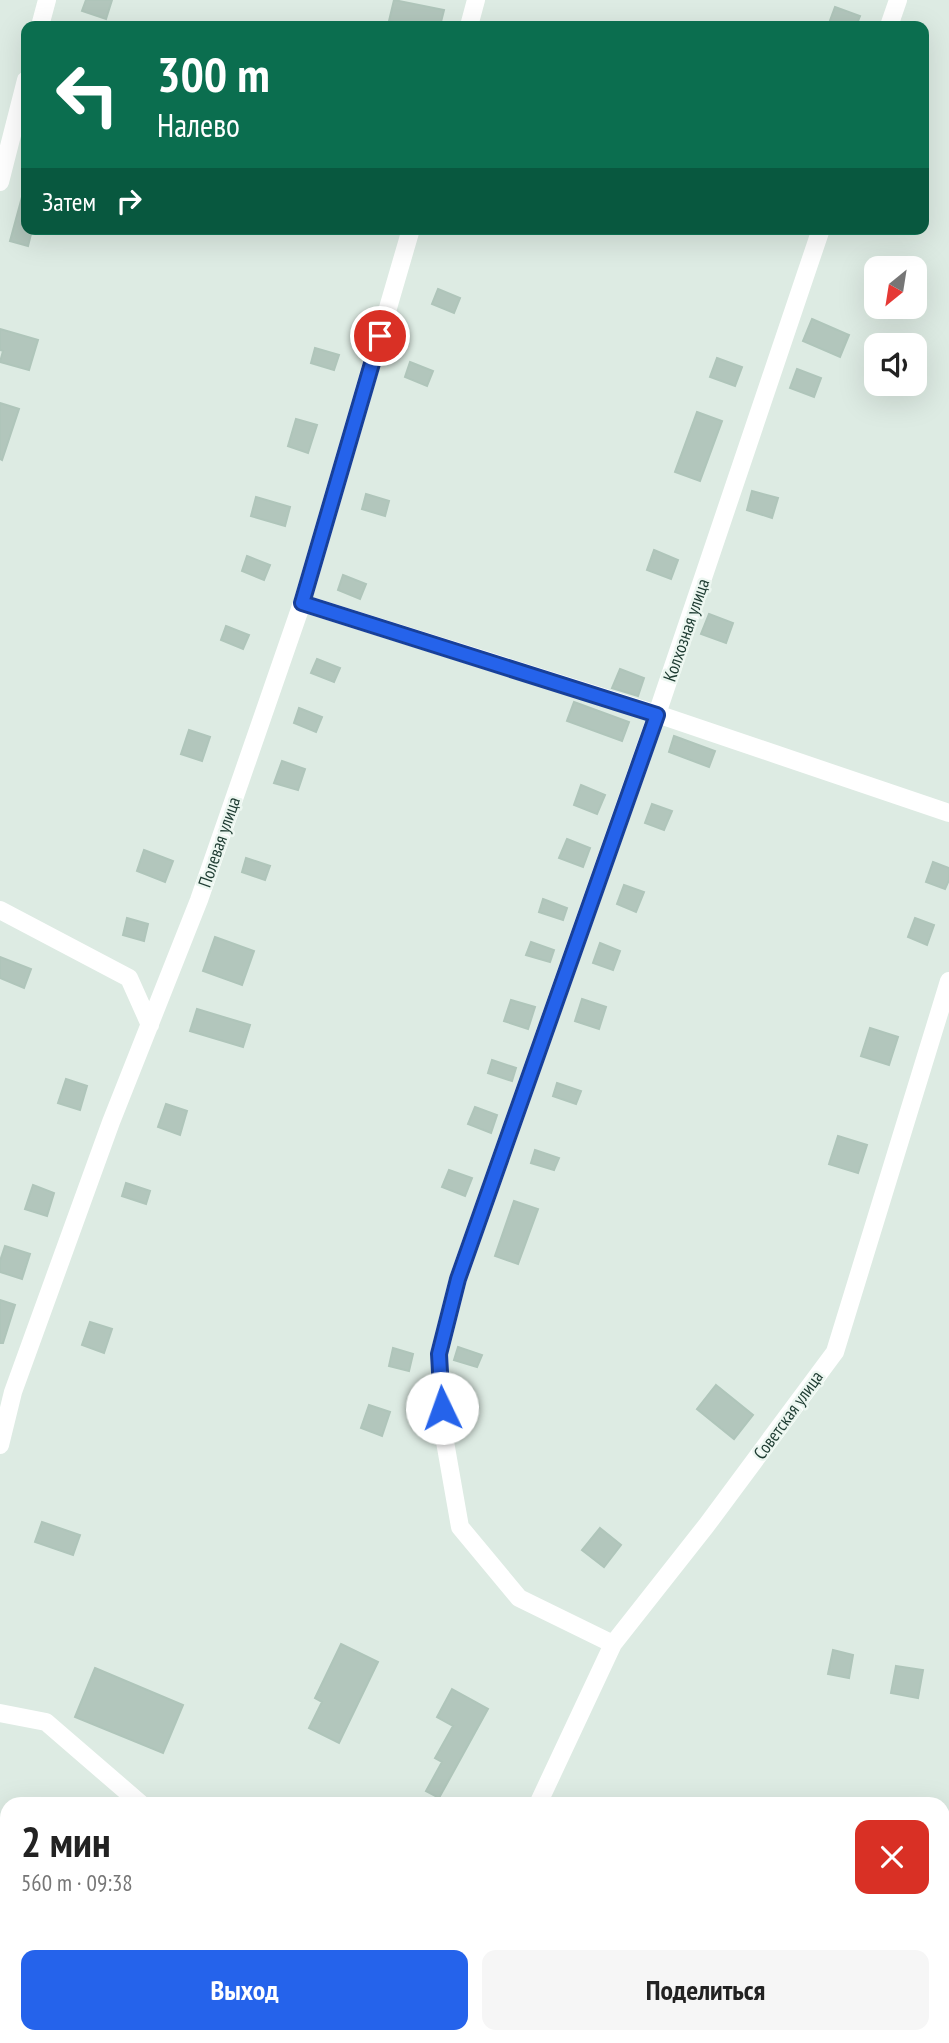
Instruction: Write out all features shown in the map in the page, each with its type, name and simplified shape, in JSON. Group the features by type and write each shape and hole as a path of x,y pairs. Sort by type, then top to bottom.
{"street":[{"path":"41,21 47,0"},
{"path":"470,21 476,0"},
{"path":"891,21 898,0"},
{"path":"0,182 21,99"},
{"name":"Полевая улица","path":"0,1445 7,1389 199,900 302,603 409,235"},
{"name":"Колхозная улица","path":"613,1644 519,1598 460,1527 444,1436 439,1354 458,1279 657,715 819,235"},
{"path":"302,603 657,715 949,813"},
{"path":"0,910 129,978 150,1025"},
{"name":"Советская улица","path":"541,1797 613,1644 706,1526 835,1352 949,981"},
{"path":"0,1713 46,1722 133,1797"}],"building":[{"path":"86,0 112,0 106,19 82,11"},
{"path":"394,0 444,10 441,21 389,21"},
{"path":"835,7 860,16 858,21 830,21"},
{"path":"21,201 21,235 31,235 28,246 10,241"},
{"path":"438,289 460,298 454,313 432,304"},
{"path":"812,319 849,335 840,357 803,341"},
{"path":"0,329 38,340 29,370 0,362 3,351 0,350"},
{"path":"315,348 339,355 334,370 311,363"},
{"path":"717,358 742,367 735,386 710,377"},
{"path":"410,362 433,371 427,386 405,377"},
{"path":"797,369 821,378 814,397 790,388"},
{"path":"0,403 19,409 2,460 0,459"},
{"path":"697,412 722,421 700,481 675,472"},
{"path":"296,419 317,425 308,453 288,446"},
{"path":"752,491 778,498 772,518 747,510"},
{"path":"366,494 389,501 385,516 362,509"},
{"path":"256,497 290,507 285,526 251,516"},
{"path":"654,550 678,560 671,579 647,570"},
{"path":"247,556 270,565 264,580 242,571"},
{"path":"343,575 366,584 360,599 338,590"},
{"path":"709,614 733,623 726,643 701,634"},
{"path":"226,626 249,635 243,649 221,640"},
{"path":"317,659 340,668 334,682 311,673"},
{"path":"620,669 644,678 638,696 612,688"},
{"path":"574,702 629,722 622,741 567,721"},
{"path":"299,708 322,717 316,732 294,723"},
{"path":"189,730 210,737 202,761 181,754"},
{"path":"674,736 715,751 709,767 669,752"},
{"path":"282,761 305,769 298,790 274,783"},
{"path":"581,785 605,795 597,814 574,805"},
{"path":"652,804 672,811 664,830 645,823"},
{"path":"567,839 590,848 583,867 559,858"},
{"path":"144,850 173,861 165,882 137,871"},
{"path":"246,858 270,866 265,880 242,872"},
{"path":"933,862 949,868 949,880 945,889 926,882"},
{"path":"624,885 644,892 636,912 617,904"},
{"path":"543,899 567,908 563,920 539,912"},
{"path":"127,918 148,924 144,941 123,935"},
{"path":"915,918 934,925 927,945 908,937"},
{"path":"215,937 254,951 242,985 203,971"},
{"path":"531,942 554,950 550,962 526,955"},
{"path":"600,943 620,951 613,970 593,963"},
{"path":"0,957 31,969 24,988 0,978"},
{"path":"582,999 606,1007 599,1029 575,1021"},
{"path":"511,1000 535,1007 528,1029 504,1021"},
{"path":"197,1009 250,1025 243,1047 190,1031"},
{"path":"870,1028 898,1037 889,1065 861,1056"},
{"path":"492,1060 516,1068 512,1081 488,1073"},
{"path":"66,1079 87,1086 80,1110 58,1103"},
{"path":"557,1083 581,1091 576,1104 553,1096"},
{"path":"166,1104 187,1111 180,1135 158,1127"},
{"path":"475,1107 497,1115 491,1133 468,1124"},
{"path":"838,1136 867,1145 858,1173 829,1164"},
{"path":"535,1150 559,1158 554,1170 531,1163"},
{"path":"449,1170 472,1178 465,1196 442,1187"},
{"path":"126,1183 150,1191 146,1204 122,1196"},
{"path":"33,1185 54,1193 47,1216 25,1209"},
{"path":"514,1201 538,1209 518,1264 495,1256"},
{"path":"5,1246 30,1254 22,1279 0,1272"},
{"path":"0,1300 15,1305 3,1343 0,1343"},
{"path":"90,1322 112,1329 104,1353 82,1345"},
{"path":"458,1347 482,1355 477,1367 454,1360"},
{"path":"393,1348 413,1354 409,1371 389,1366"},
{"path":"716,1385 753,1415 734,1439 697,1409"},
{"path":"369,1405 390,1412 382,1436 361,1428"},
{"path":"42,1522 80,1535 73,1555 35,1542"},
{"path":"600,1528 621,1545 604,1567 582,1550"},
{"path":"341,1644 378,1662 339,1743 309,1728 322,1702 315,1698"},
{"path":"833,1650 853,1655 849,1678 828,1674"},
{"path":"896,1666 923,1670 918,1698 891,1693"},
{"path":"95,1668 183,1705 163,1753 75,1717"},
{"path":"452,1689 488,1709 440,1797 426,1791 442,1762 435,1758 453,1726 437,1717"}],"route":[{"path":"380,336 302,603 657,715 458,1279 439,1354 442,1408"}]}
